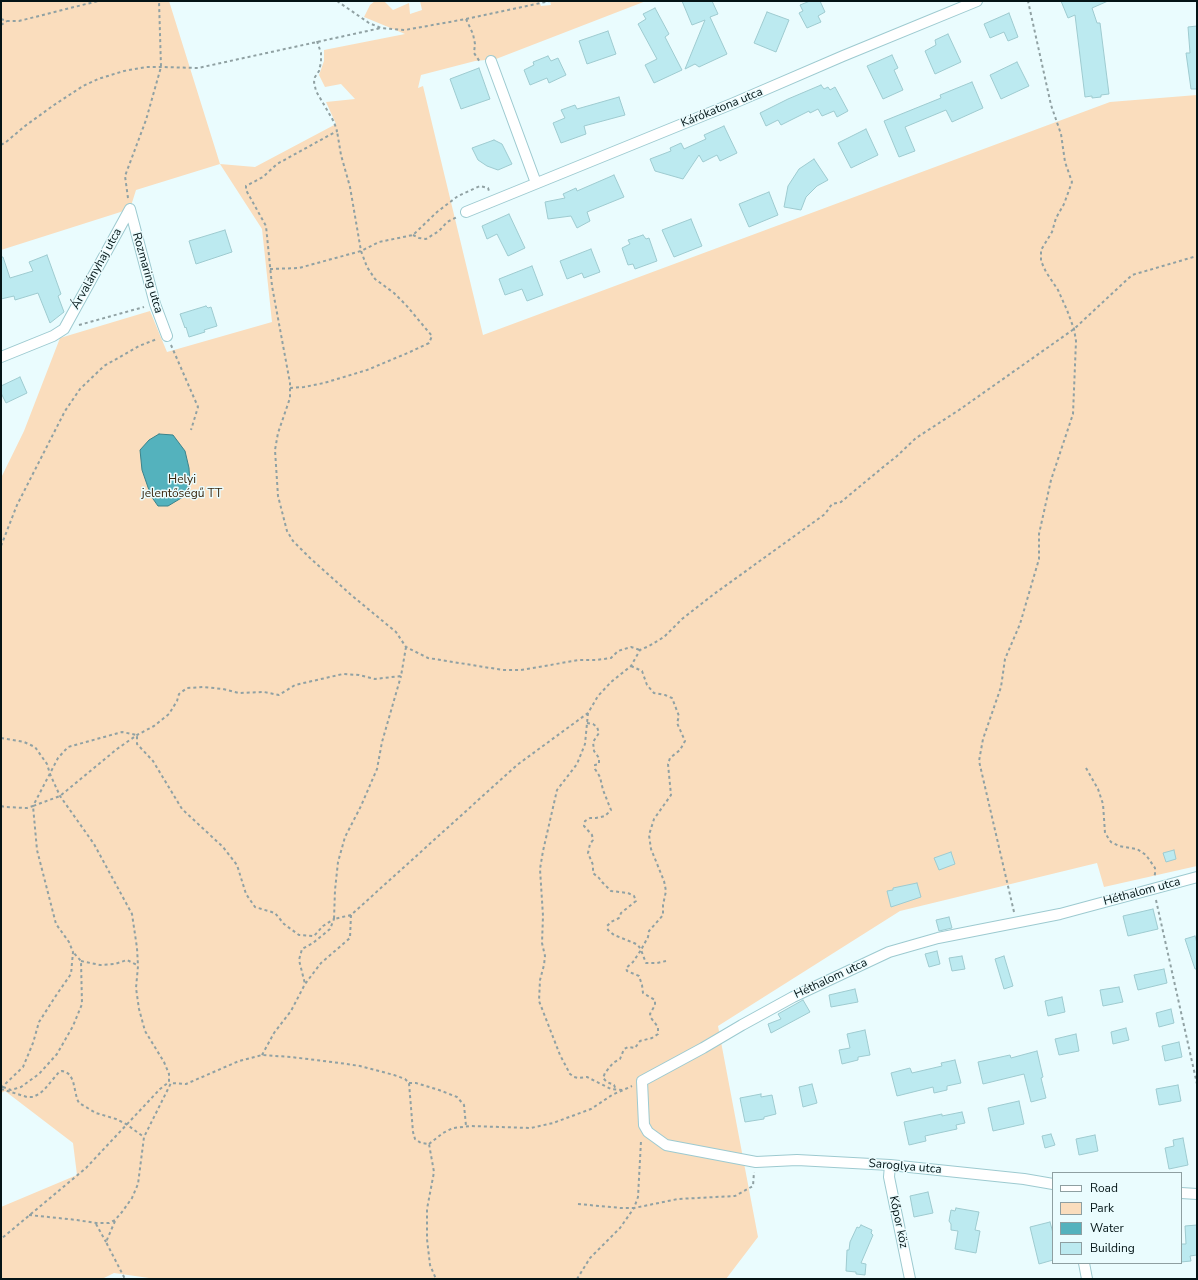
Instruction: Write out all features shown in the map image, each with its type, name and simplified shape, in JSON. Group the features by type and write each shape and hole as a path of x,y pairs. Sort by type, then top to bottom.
{"street":[{"name":"Kárókatona utca","path":"466,212 740,101 843,56 977,1"},
{"path":"491,61 536,183"},
{"name":"Rozmaring utca","path":"130,209 155,304 166,336"},
{"name":"Árvalányhaj utca","path":"64,329 130,209"},
{"path":"1,358 53,336 64,329"},
{"name":"Héthalom utca","path":"642,1081 704,1048 793,997 889,952 938,938 1060,914 1197,877"},
{"path":"642,1081 644,1125 648,1132 666,1145 756,1162"},
{"name":"Saroglya utca","path":"756,1162 798,1160 890,1165 1024,1179 1052,1184"},
{"name":"Kőpor köz","path":"890,1165 889,1177 910,1279"},
{"path":"1182,1193 1197,1194"},
{"path":"1084,1264 1087,1279"}],"path":[{"path":"1,19 7,21 19,21 98,1"},
{"path":"130,209 125,176 146,120 161,67 159,1"},
{"path":"337,1 369,23 380,28"},
{"path":"1,145 54,105 83,86 98,79 124,71 146,67 198,68 380,28 406,30 550,1"},
{"path":"1016,923 979,761 983,739 1001,687 1005,659 1020,624 1039,559 1039,534 1051,480 1073,414 1076,341 1074,329 1058,290 1046,272 1041,261 1041,250 1052,232 1056,218 1064,204 1072,182 1065,162 1062,134 1051,104 1028,1"},
{"path":"466,19 473,34 475,44 474,53 480,62 491,61"},
{"path":"1,25 7,21"},
{"path":"290,388 324,383 368,370 429,343 432,336 406,305 375,278 367,266 361,251 350,186 341,155 337,131 334,122 316,91 314,82 314,76 319,71 321,62 321,53 317,41"},
{"path":"337,131 277,164 263,177 246,186 246,190 266,226 272,286 290,383 290,398 278,433 275,450 278,496 287,531 293,541 310,558 396,632 406,647 428,658 503,670 521,670 578,660 611,658 618,651 630,647 640,650"},
{"path":"270,269 299,268 361,251 379,242 413,235 437,212 458,196 480,186 488,188 492,201"},
{"path":"413,235 426,239 439,231 447,222 466,212"},
{"path":"137,735 137,744 153,761 182,809 223,847 237,865 246,894 255,907 275,914 284,924 299,935 314,936 323,926 334,919 351,914 517,766 588,713 598,696 611,682 631,666 640,650 664,637 682,619 714,594 825,514 832,504 841,502 897,456 916,438 959,410 1074,329 1132,275 1197,256"},
{"path":"64,329 155,304"},
{"path":"1,546 17,505 65,411 80,389 104,366 139,346 166,336 198,408 191,430"},
{"path":"305,984 299,960 302,950 330,929 334,919 338,862 345,837 361,806 377,769 382,742 401,676 406,647"},
{"path":"616,1090 614,1085 606,1082 603,1078 605,1073 620,1059 624,1049 628,1047 635,1048 640,1041 652,1038 658,1034 658,1027 651,1018 650,1014 655,1005 655,1000 644,993 639,976 627,971 626,968 633,962 641,950 650,931 663,915 663,905 666,891 664,881 651,850 649,835 654,819 671,795 668,764 670,758 680,750 685,741 678,723 679,716 672,698 654,693 647,685 642,672 631,666"},
{"path":"1,806 27,808 60,796 117,749 137,735 154,726 169,714 177,701 179,694 187,688 204,687 223,689 238,693 264,692 279,695 295,685 343,674 358,675 375,679 401,676"},
{"path":"588,713 585,744 577,764 556,790 543,851 540,869 544,965 540,980 539,1001 560,1055 570,1074 578,1078 587,1077 611,1089 622,1090"},
{"path":"587,723 593,724 597,727 599,733 593,742 594,751 599,758 595,769 600,777 603,790 611,810 605,816 590,818 585,821 584,826 592,835 593,840 590,844 588,853 593,865 593,873 611,891 628,893 634,896 636,901 621,914 619,918 610,922 607,926 608,930 614,935 638,945 646,963 657,964 666,961"},
{"path":"2,1088 11,1090 21,1087 39,1074 57,1054 73,1026 82,1004 80,961 56,924 37,850 34,806 58,758 68,747 122,732 137,735"},
{"path":"1,738 24,742 35,747 47,764 60,796 94,844 132,914 138,966 136,988 142,1022 145,1031 164,1062 169,1074 169,1082 160,1089 126,1124 86,1168 1,1239"},
{"path":"1086,768 1098,789 1104,814 1103,821 1105,833 1111,842 1119,846 1137,849 1146,855 1155,868 1155,874 1144,891"},
{"path":"1158,909 1197,1084"},
{"path":"262,1055 274,1033 291,1011 305,984 321,963 350,938 351,914"},
{"path":"2,1088 23,1067 33,1043 39,1022 56,994 71,974 73,952"},
{"path":"80,961 100,965 115,964 127,960 138,966"},
{"path":"106,1242 115,1220 132,1198 138,1184 144,1137 171,1084 186,1084 239,1061 262,1055 291,1057 360,1066 405,1079 409,1083 413,1132 415,1139 422,1143 429,1144 453,1128 466,1126 531,1128 553,1123 591,1109 622,1090 642,1081"},
{"path":"2,1088 27,1097 34,1097 44,1090 59,1072 66,1072 73,1080 79,1103 96,1113 116,1119 126,1124 144,1137"},
{"path":"409,1083 416,1083 457,1097 464,1105 466,1126"},
{"path":"576,1279 590,1258 620,1228 634,1208 638,1197 641,1136 644,1125"},
{"path":"429,1144 434,1172 428,1209 427,1239 430,1265 436,1279"},
{"path":"578,1204 634,1208 678,1199 735,1196 753,1186 756,1162"},
{"path":"29,1215 96,1223 109,1223 115,1220"},
{"path":"96,1223 125,1279"}],"green space":[{"path":"1,1 169,1 220,164 136,190 130,209 1,250"},
{"name":"Helyi jelentőségű TT","path":"375,1 384,1 393,10 409,3 410,14 422,10 420,1 539,1 541,6 551,5 550,1 646,1 496,59 475,61 421,75 418,88 423,86 483,335 1110,102 1197,95 1197,866 1104,887 1097,863 900,911 718,1026 758,1237 726,1279 156,1279 114,1273 102,1279 1,1279 1,1207 77,1175 73,1143 5,1091 1,1093 1,478 24,431 60,338 150,311 167,352 272,322 262,229 220,164 255,167 336,124 326,102 355,99 341,84 325,87 319,75 324,61 324,50 405,34 364,17 370,5"}],"water":[{"path":"159,434 173,435 185,451 189,468 190,484 183,497 168,506 158,506 151,496 142,470 140,450 149,440"}],"building":[{"path":"682,1 712,1 718,14 710,17 727,54 699,67 695,64 685,69 705,20 692,25"},
{"path":"810,1 820,1 825,12 818,16 821,22 807,28 799,13 803,11 800,5"},
{"path":"1061,1 1108,1 1092,8 1097,23 1100,23 1109,94 1101,95 1101,97 1085,97 1075,15 1068,18"},
{"path":"655,8 669,34 665,37 682,70 654,83 645,65 657,59 638,24 646,19 643,14"},
{"path":"767,12 789,20 776,52 754,43"},
{"path":"1009,13 1018,37 1008,41 1004,32 990,38 984,24"},
{"path":"1197,26 1197,89 1191,89 1186,53 1190,53 1188,27"},
{"path":"608,31 616,54 587,64 579,41"},
{"path":"948,34 961,62 935,74 925,51 936,45 935,40"},
{"path":"892,55 898,68 894,70 903,90 883,99 867,66"},
{"path":"548,56 551,61 558,58 566,75 549,83 547,78 530,85 524,70 534,65 533,62"},
{"path":"1017,62 1029,86 1001,99 990,75"},
{"path":"479,68 490,99 461,109 450,79"},
{"path":"972,82 983,108 952,122 946,110 905,127 915,151 899,157 884,121 941,98 940,95"},
{"path":"821,85 824,89 828,87 830,90 835,87 848,111 837,117 834,111 822,116 818,109 810,113 809,111 781,125 778,120 766,126 760,113"},
{"path":"619,97 625,115 584,126 586,134 561,143 553,123 565,118 561,110 575,105 577,109"},
{"path":"724,126 737,153 720,161 717,155 703,162 699,155 683,179 655,171 650,159 671,151 670,148 681,143 684,149 706,139 704,135"},
{"path":"866,129 878,155 851,168 838,143"},
{"path":"494,140 502,144 512,164 498,170 487,166 478,160 472,148"},
{"path":"814,159 828,180 817,186 806,197 801,210 784,207 788,186 799,169"},
{"path":"614,175 624,197 587,212 590,221 577,228 571,216 548,219 545,202 565,198 563,194 576,188 577,191"},
{"path":"769,192 778,215 749,227 739,204"},
{"path":"509,214 525,248 508,256 497,234 487,239 482,226"},
{"path":"691,219 702,246 674,257 662,230"},
{"path":"225,230 232,252 196,264 189,241"},
{"path":"643,235 646,239 649,238 657,261 635,269 633,264 628,265 622,248 630,244 628,240"},
{"path":"591,249 600,272 584,278 582,273 567,279 560,261"},
{"path":"47,255 61,294 58,296 64,312 50,323 38,293 15,300 14,296 1,299 1,257 3,257 10,278 33,271 29,262"},
{"path":"532,266 543,295 527,301 522,289 505,295 499,279"},
{"path":"206,306 208,308 211,307 217,326 189,337 180,314"},
{"path":"20,377 27,393 6,403 1,393 1,386"},
{"path":"1174,850 1176,859 1166,862 1163,853"},
{"path":"951,852 955,864 939,870 934,858"},
{"path":"917,883 921,897 891,907 887,891 893,890 893,888"},
{"path":"1153,909 1158,929 1128,936 1123,916"},
{"path":"949,917 952,928 939,931 936,920"},
{"path":"1195,936 1197,943 1197,969 1195,969 1185,939"},
{"path":"937,951 940,964 929,967 925,954"},
{"path":"962,956 965,969 952,971 949,958"},
{"path":"1004,956 1013,986 1004,989 995,959"},
{"path":"1164,969 1167,983 1138,990 1134,975"},
{"path":"1119,987 1123,1002 1103,1006 1100,990"},
{"path":"855,989 858,1002 831,1007 829,995"},
{"path":"1062,997 1065,1012 1048,1016 1045,1001"},
{"path":"803,1000 810,1012 771,1033 768,1024 781,1019 778,1014"},
{"path":"1171,1009 1174,1023 1159,1027 1156,1013"},
{"path":"1126,1028 1129,1040 1113,1044 1111,1032"},
{"path":"865,1030 870,1055 858,1057 858,1060 842,1064 839,1050 850,1048 847,1034"},
{"path":"1076,1034 1079,1051 1059,1055 1055,1039"},
{"path":"1179,1042 1182,1057 1165,1061 1162,1046"},
{"path":"1037,1051 1046,1098 1031,1102 1024,1074 983,1084 978,1062 1010,1055 1011,1058"},
{"path":"955,1060 961,1083 947,1086 947,1090 934,1093 933,1087 897,1096 891,1073 910,1068 912,1073 942,1066 941,1063"},
{"path":"812,1084 817,1103 803,1107 799,1087"},
{"path":"1178,1085 1181,1101 1159,1105 1156,1089"},
{"path":"761,1094 761,1097 772,1095 776,1114 764,1117 764,1119 745,1122 740,1098"},
{"path":"1019,1101 1024,1124 993,1131 988,1108"},
{"path":"962,1112 965,1123 956,1125 957,1129 925,1136 926,1141 909,1145 904,1122 942,1114 942,1116"},
{"path":"1051,1134 1055,1145 1045,1148 1042,1136"},
{"path":"1095,1135 1098,1151 1079,1155 1076,1139"},
{"path":"1183,1138 1188,1165 1169,1169 1165,1148 1174,1146 1173,1140"},
{"path":"928,1192 933,1213 914,1217 910,1196"},
{"path":"956,1208 979,1212 975,1230 980,1231 976,1253 955,1249 958,1231 951,1230 951,1224 949,1221 951,1210 955,1211"},
{"path":"1050,1222 1052,1229 1052,1260 1039,1264 1030,1227"},
{"path":"861,1225 872,1230 871,1233 873,1235 861,1263 866,1264 865,1275 846,1271 847,1250 849,1250 850,1242 857,1227 859,1228"},
{"path":"1197,1225 1197,1255 1190,1256 1191,1261 1182,1262 1182,1244 1186,1244 1185,1226"}]}
